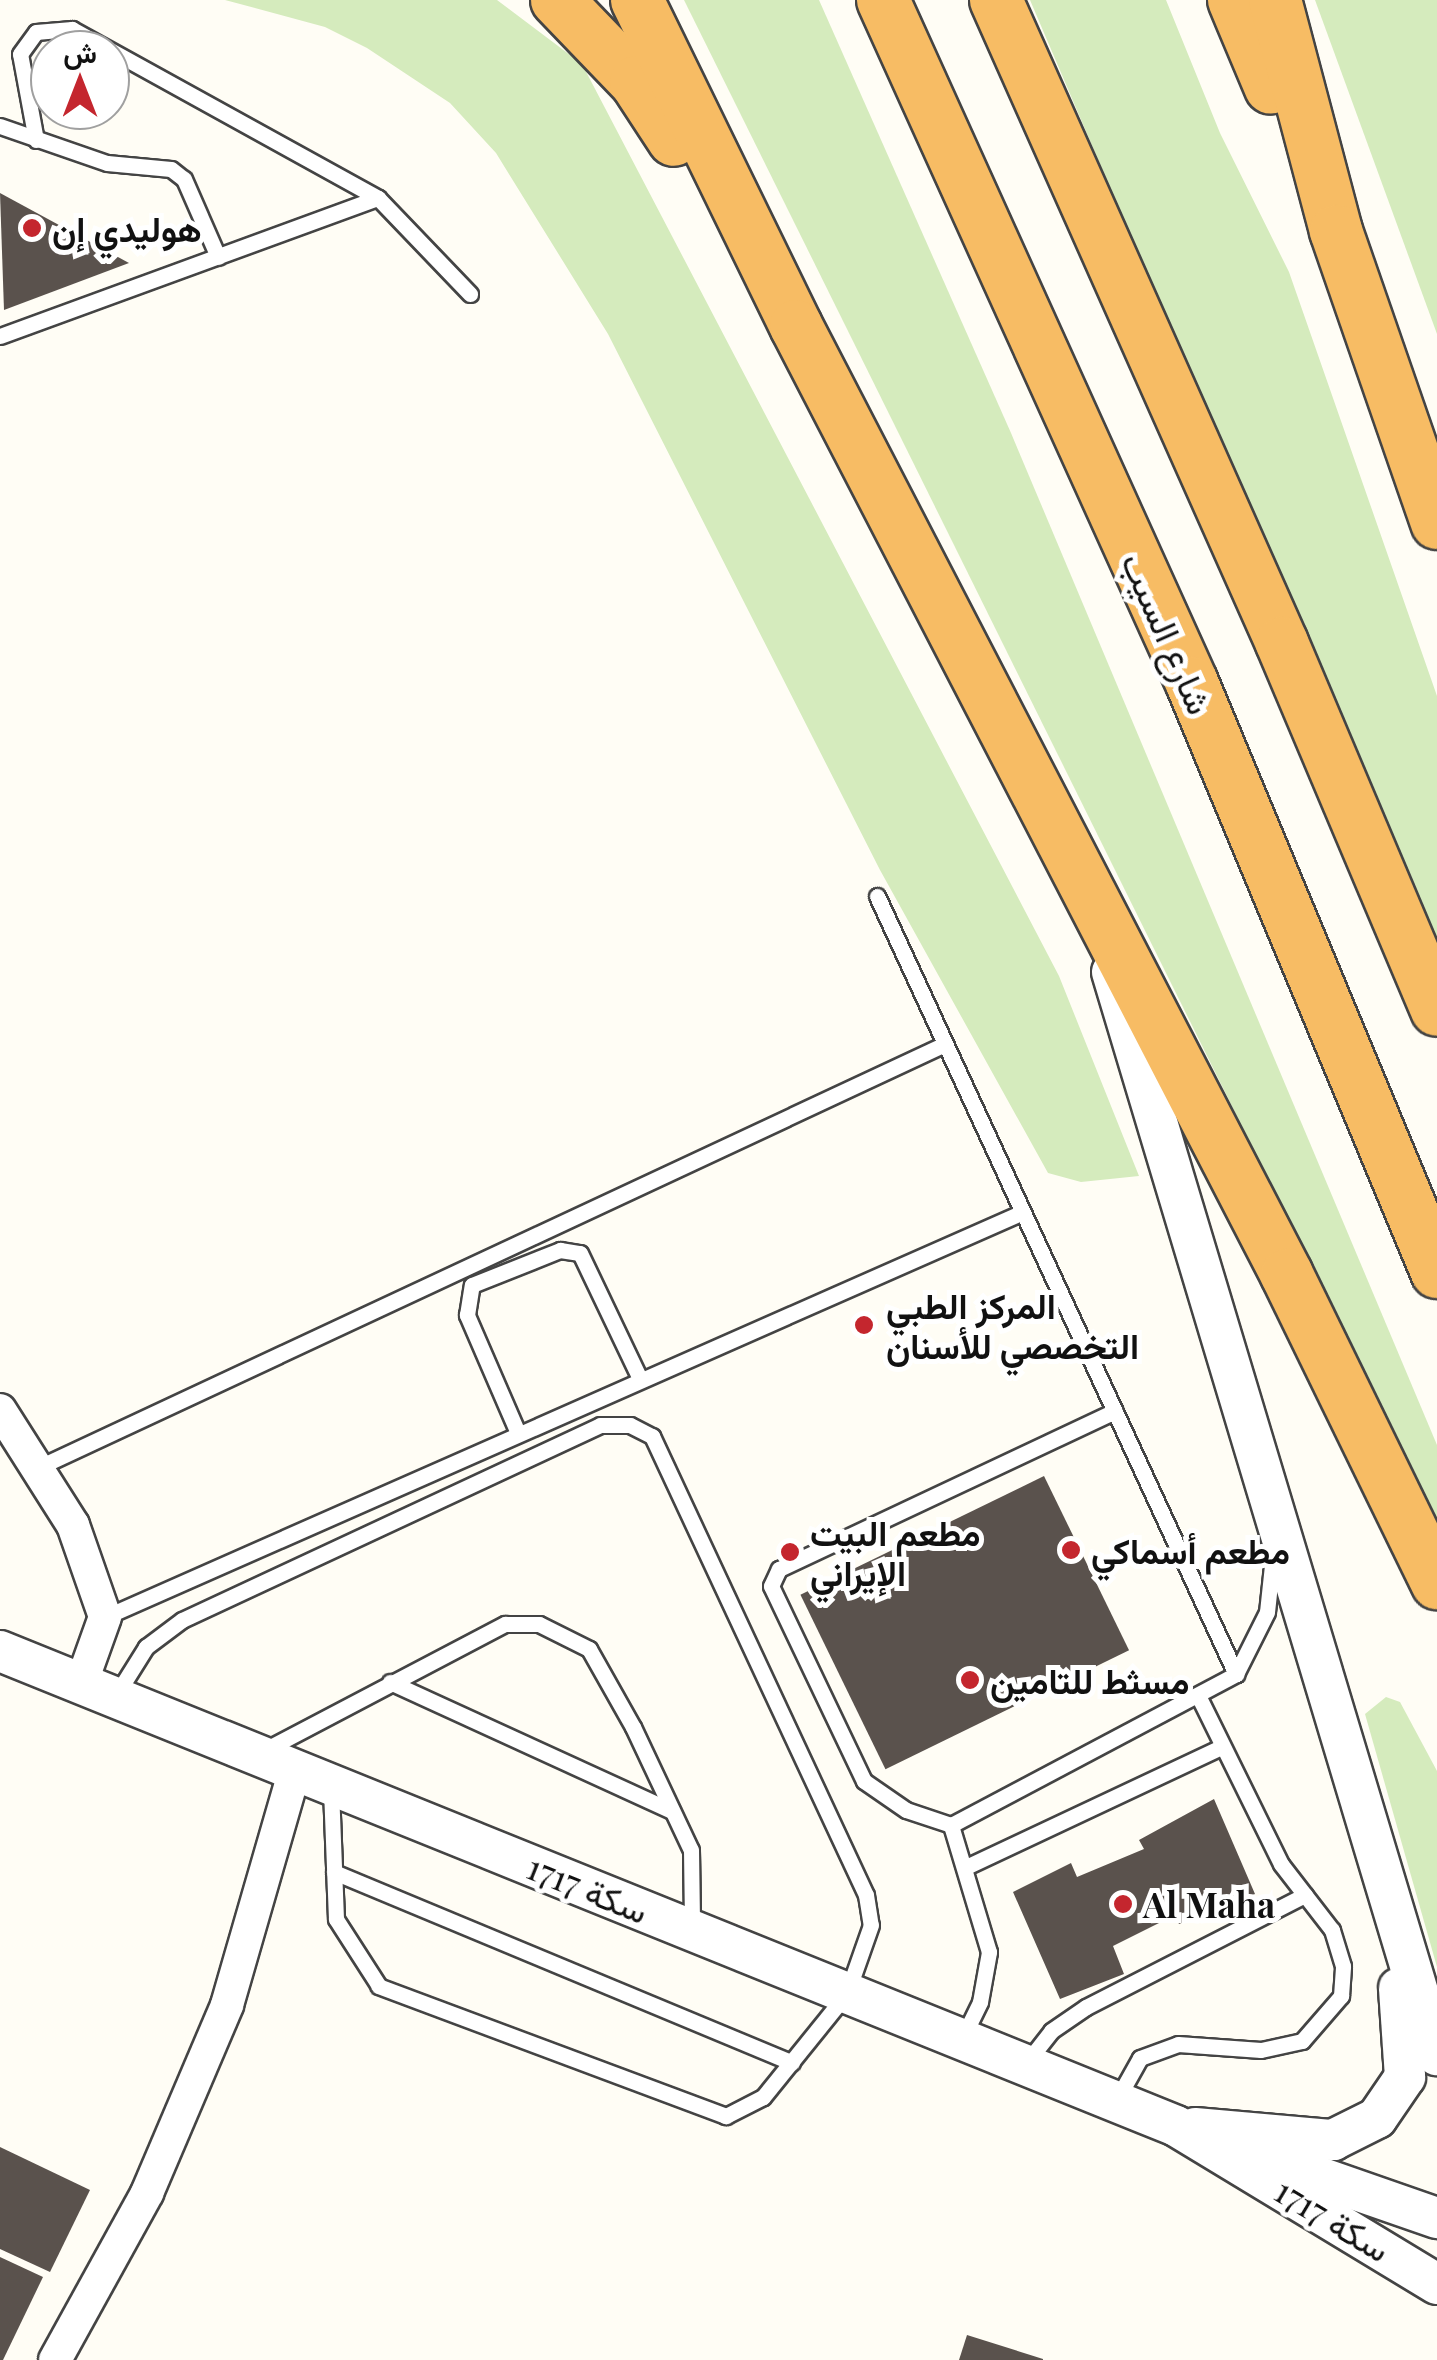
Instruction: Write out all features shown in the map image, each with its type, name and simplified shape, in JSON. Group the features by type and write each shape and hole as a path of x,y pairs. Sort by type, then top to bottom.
{"highway":[{"path":"557,0 636,82 796,326"},
{"path":"637,0 796,326 1086,885 1437,1583"},
{"path":"665,0 708,92 796,326"},
{"name":"شارع السيب","path":"883,0 1192,683 1437,1272"},
{"path":"996,0 1274,625 1437,1010"},
{"path":"1220,0 1258,59"},
{"path":"1234,0 1336,230"},
{"path":"1275,0 1336,230 1437,522"}],"street":[{"path":"1086,885 1278,1517 1394,1930 1437,2055"},
{"path":"0,1410 74,1525 105,1617 97,1691"},
{"name":"سكة 1717","path":"0,1652 1176,2126 1437,2284"},
{"path":"55,2360 147,2193 228,2005 313,1778"},
{"name":"سكة 1717","path":"1176,2126 1334,2140 1377,2118 1405,2077 1394,1930"},
{"path":"1176,2126 1437,2218"}],"lane":[{"path":"36,140 20,54 36,32 72,29 378,198 470,294"},
{"path":"0,126 107,163 154,165 178,174 218,257"},
{"path":"0,336 378,198"},
{"path":"877,896 1236,1674"},
{"path":"37,1468 945,1044"},
{"path":"105,1617 1023,1212"},
{"path":"518,1433 467,1316 472,1286 560,1250 580,1253 640,1379"},
{"path":"1114,1411 779,1569 771,1586 864,1782 906,1810 951,1824 1236,1674 1267,1612 1278,1517"},
{"path":"97,1691 182,1620 600,1425 630,1425 652,1436 866,1895 871,1925 848,1993 763,2097 726,2116 379,1986 336,1918 334,1872 313,1778"},
{"path":"256,1755 505,1624 539,1624 589,1649 672,1812 690,1850 692,1930"},
{"path":"390,1682 672,1812"},
{"path":"1116,2101 1140,2058 1178,2044 1261,2050 1302,2040 1341,1996 1343,1966 1332,1930 1280,1864 1198,1695"},
{"path":"966,1867 1221,1748"},
{"path":"951,1824 990,1952 980,2002 962,2039"},
{"path":"334,1872 792,2063"},
{"path":"1025,2065 1051,2031 1086,2006 1305,1895"}],"green space":[{"path":"225,0 497,0 582,64 1059,976 1139,1176 1081,1182 1048,1173 880,870 608,334 496,153 450,103 367,48 325,27"},
{"path":"684,0 819,0 1011,433 1437,1445 1437,1520"},
{"path":"1030,0 1166,0 1220,133 1289,272 1437,696 1437,955"},
{"path":"1315,0 1437,0 1437,334"},
{"path":"1386,1697 1400,1702 1437,1771 1437,1967 1365,1714"}],"building":[{"name":"هوليدي إن","path":"0,193 129,263 4,310"},
{"path":"1044,1476 1129,1650 885,1769 800,1595"},
{"name":"Al Maha","path":"1214,1799 1255,1894 1179,1924 1175,1915 1113,1946 1124,1974 1060,1999 1013,1892 1071,1863 1077,1877 1144,1849 1139,1840"},
{"path":"0,2147 90,2190 50,2272 0,2249"},
{"path":"0,2257 43,2277 3,2360 0,2360"},
{"path":"967,2335 1043,2359 1043,2360 959,2360"}],"place":[{"name":"هوليدي إن","path":"32,228"},
{"name":"المركز الطبي التخصصي للأسنان","path":"864,1325"},
{"name":"مطعم أسماكي","path":"1071,1550"},
{"name":"مطعم البيت الإيراني","path":"790,1552"},
{"name":"مسثط للتامين","path":"970,1680"},
{"name":"Al Maha","path":"1123,1904"}]}
